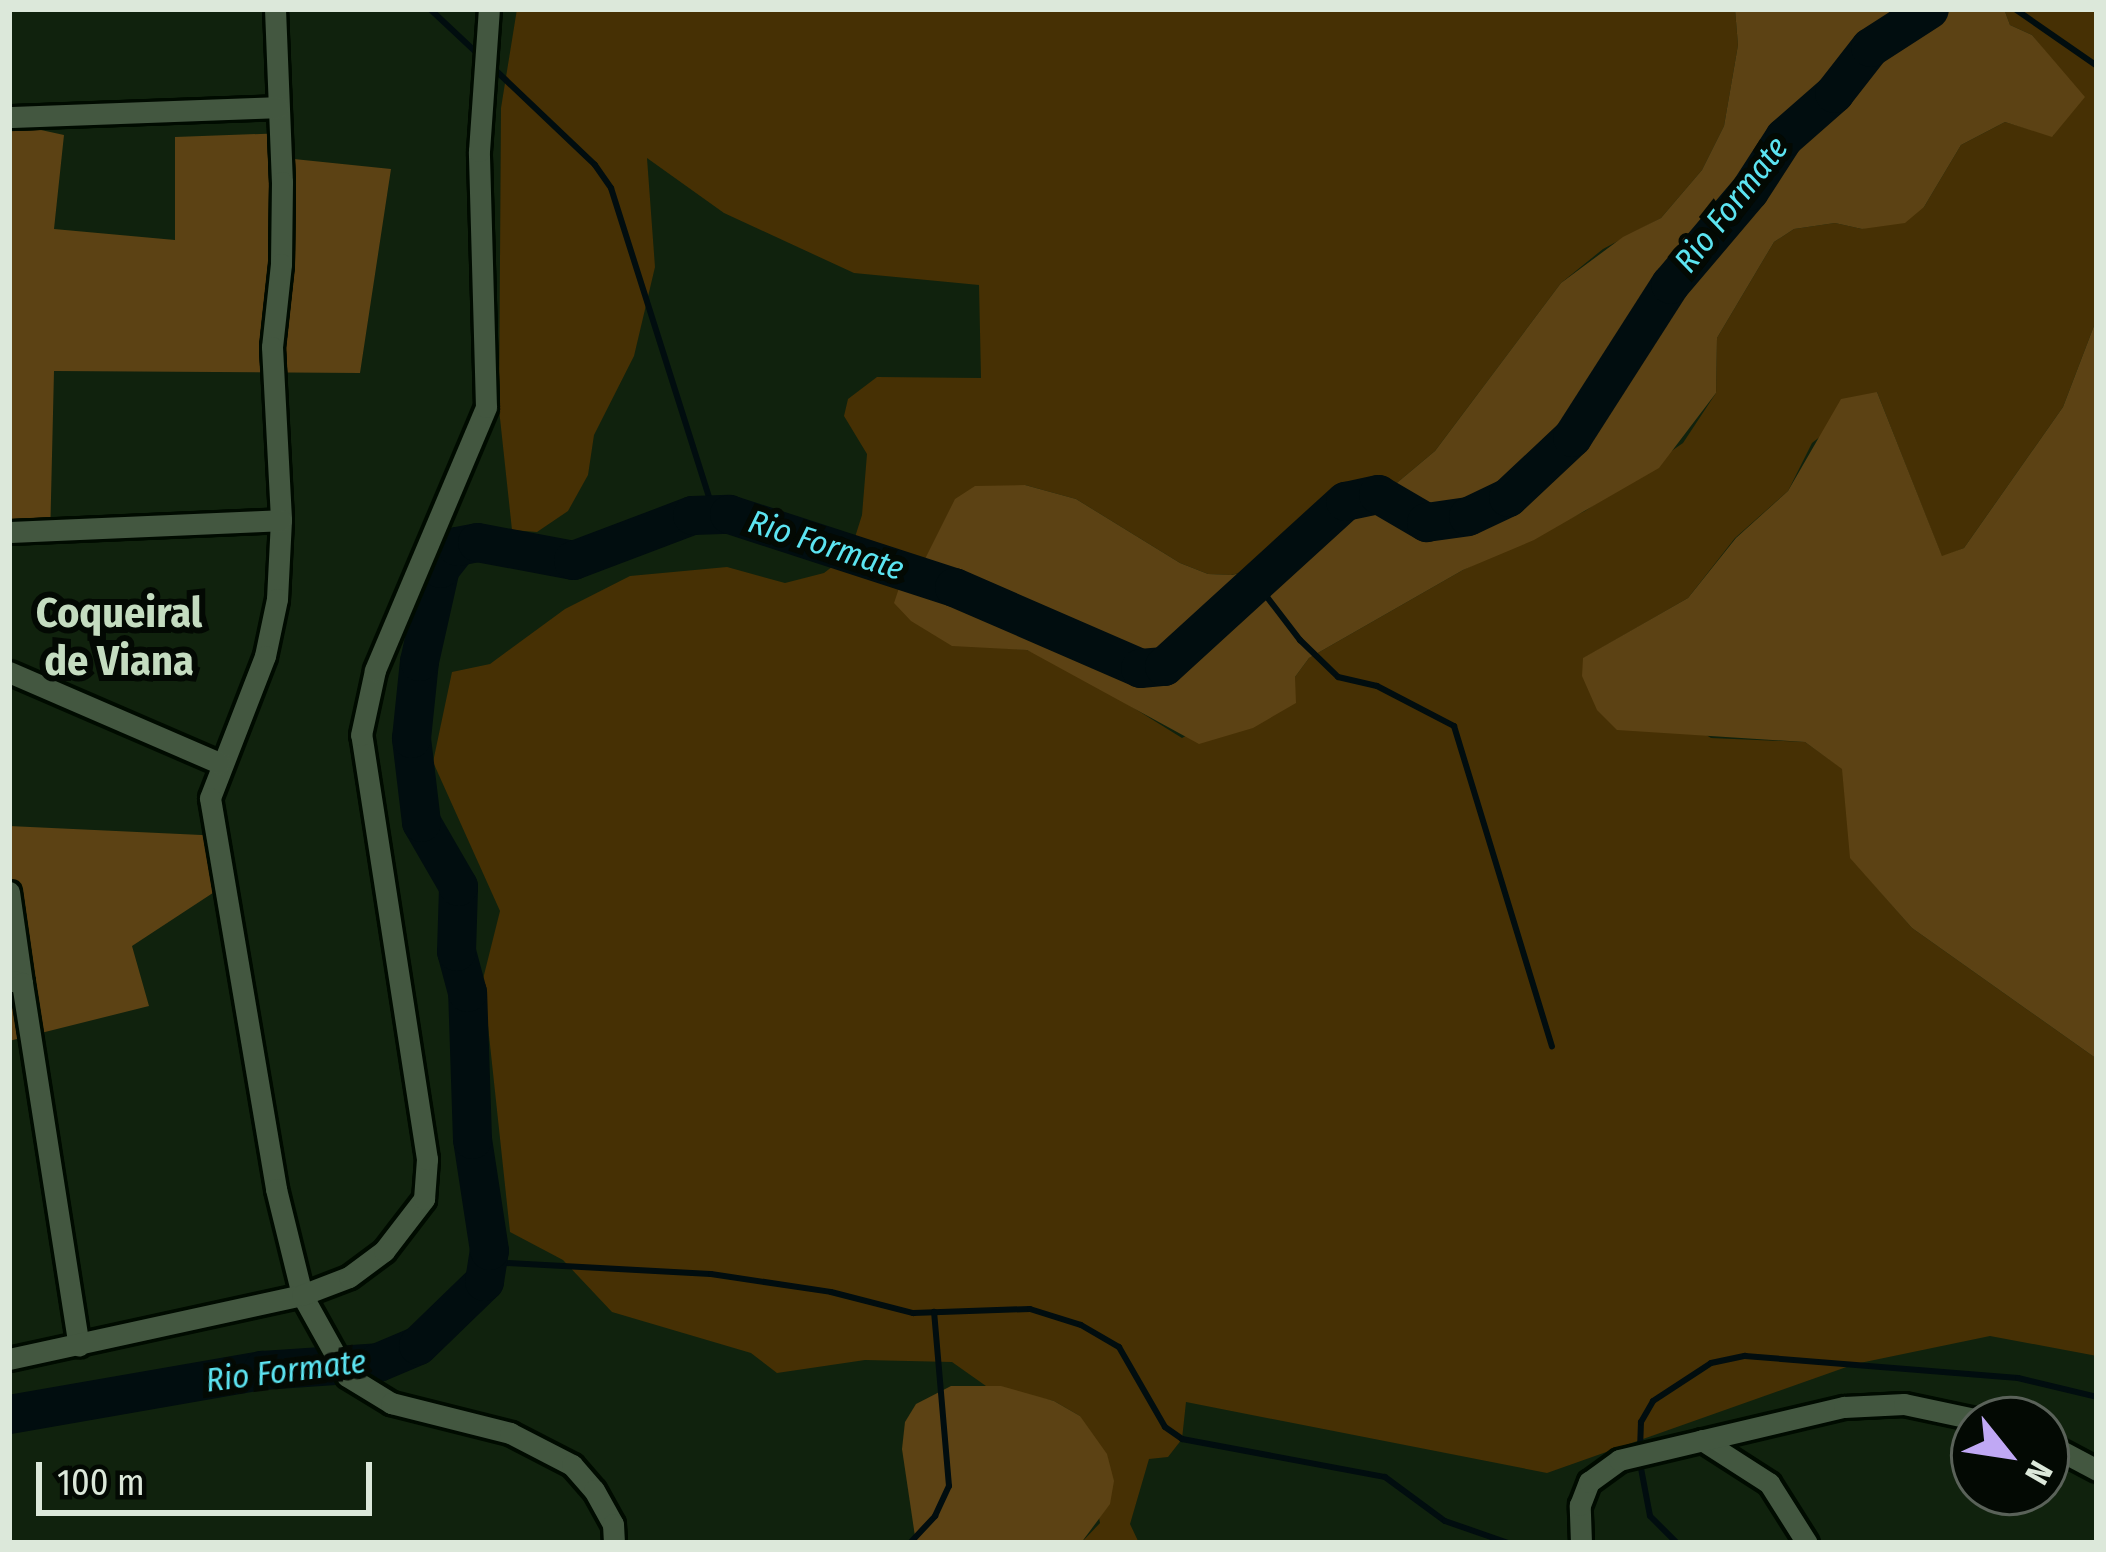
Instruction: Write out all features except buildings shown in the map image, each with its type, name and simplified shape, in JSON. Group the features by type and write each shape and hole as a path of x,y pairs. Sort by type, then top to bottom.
{"street":[{"path":"275,9 281,264 272,347 281,520 277,599 265,656 219,763 210,798 211,826 276,1189 302,1295 347,1376 391,1403 510,1433 572,1466 604,1507 614,1543"},
{"path":"9,1359 302,1295 350,1277 384,1251 412,1217 429,1182 361,735 375,670 486,407 479,152 489,9"},
{"path":"9,117 278,106"},
{"path":"9,532 281,520"},
{"path":"9,672 219,763"},
{"path":"9,892 15,981 79,1346"},
{"path":"1581,1543 1580,1505 1588,1482 1619,1460 1844,1407 1904,1404 1950,1414"},
{"path":"1702,1440 1769,1483 1807,1543"},
{"path":"2070,1456 2097,1470"}],"shaded area":[{"path":"517,9 1735,9 1738,45 1724,126 1702,170 1661,218 1603,249 1561,283 1435,451 1355,518 1279,563 1231,575 1208,574 1180,563 1076,499 1025,485 935,543 923,564 1003,648 1027,650 1071,669 1182,738 1295,677 1309,658 1463,570 1585,511 1683,443 1716,393 1717,338 1774,242 1794,229 1835,223 1862,229 1924,207 1961,145 2005,122 2053,136 2066,77 2032,35 2010,25 2004,9 2097,9 2097,318 2063,407 1964,548 1942,557 1877,392 1812,443 1788,491 1735,538 1688,598 1584,658 1711,738 1805,742 1843,769 1851,858 1912,928 2097,1059 2097,1356 1990,1336 1855,1364 1547,1473 1186,1402 1182,1439 1168,1457 1149,1459 1130,1524 1139,1543 1081,1543 1100,1523 1080,1416 1054,1401 986,1386 952,1362 865,1360 777,1373 751,1353 612,1312 563,1260 510,1232 483,979 500,911 433,762 452,672 490,664 565,609 630,576 727,567 785,583 824,573 850,553 862,515 867,454 844,416 848,399 877,377 981,378 979,285 854,273 724,213 647,158 655,267 634,356 594,435 588,475 568,511 537,532 512,530 499,409 501,108"},
{"path":"1735,9 2004,9 2010,25 2032,35 2085,97 2052,137 2005,122 1961,145 1924,207 1905,223 1862,229 1835,223 1794,229 1774,242 1717,338 1716,393 1659,468 1534,540 1463,570 1309,658 1295,677 1296,703 1253,728 1199,744 1027,650 952,646 911,621 894,603 903,576 923,563 955,499 975,486 1025,485 1076,499 1180,563 1208,574 1232,575 1279,563 1355,518 1435,451 1561,283 1623,237 1661,218 1702,170 1724,126 1738,45"},
{"path":"9,123 64,135 54,229 175,240 175,137 286,133 284,158 391,169 360,373 54,371 50,541 9,541"},
{"path":"2097,318 2097,1059 1912,928 1850,858 1842,769 1805,742 1617,730 1597,710 1582,676 1583,658 1688,598 1736,538 1788,491 1841,399 1877,392 1942,556 1964,548 2063,407"},
{"path":"9,826 223,836 225,885 132,946 149,1006 9,1041 9,981 19,985 9,908"},
{"path":"951,1386 1001,1386 1054,1401 1080,1416 1107,1454 1114,1481 1110,1504 1081,1543 916,1543 902,1449 905,1422 916,1404"}],"waterway":[{"path":"430,9 479,55"},
{"name":"Rio Formate","path":"9,1414 262,1370 378,1362 418,1345 484,1281 489,1250 472,1139 467,992 456,951 458,886 421,822 411,738 419,661 440,568 457,546 477,542 573,560 692,515 729,514 954,587 1140,668 1164,666 1345,501 1378,494 1426,522 1468,516 1508,497 1572,437 1670,284 1749,191 1784,137 1834,93 1870,47 1929,9"},
{"path":"2015,9 2097,66"},
{"path":"489,64 595,165 611,188 714,513"},
{"path":"1257,584 1300,640 1338,677 1377,686 1454,726 1552,1046"},
{"path":"489,1262 711,1274 831,1292 913,1313 1030,1309 1081,1325 1119,1347 1165,1427 1182,1439 1385,1477 1445,1521 1508,1543"},
{"path":"910,1543 935,1516 949,1486 934,1312"},
{"path":"1640,1450 1641,1422 1653,1401 1711,1363 1745,1356 2018,1378 2097,1397"},
{"path":"1640,1463 1650,1516 1677,1543"}],"district":[{"name":"Coqueiral de Viana","path":"119,637"}]}
